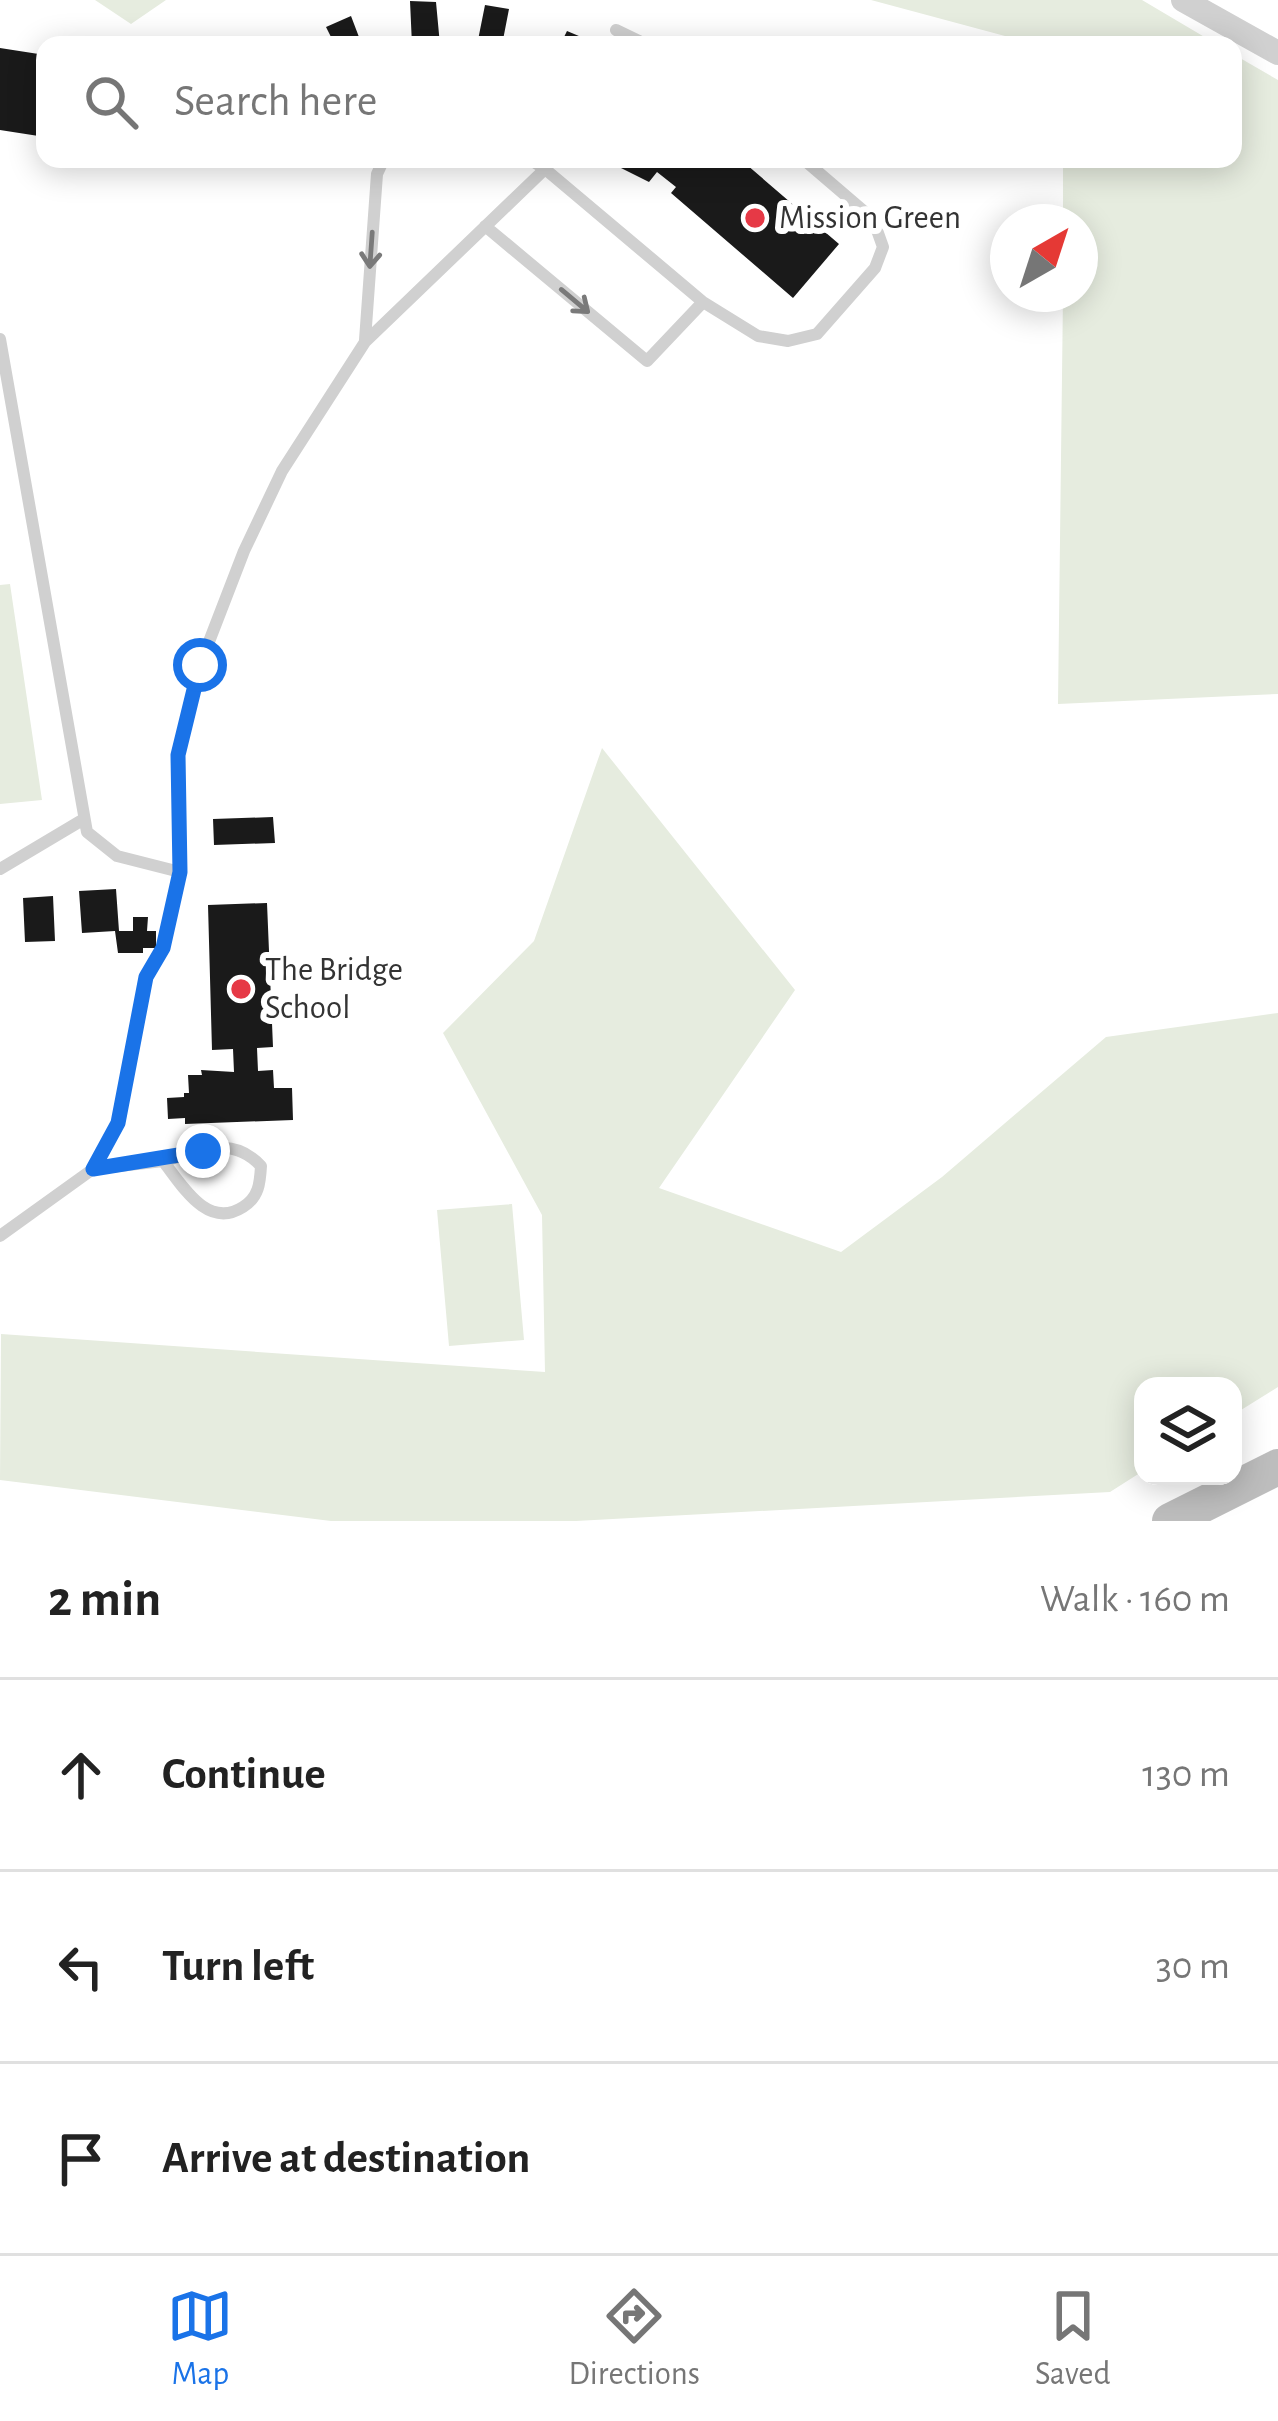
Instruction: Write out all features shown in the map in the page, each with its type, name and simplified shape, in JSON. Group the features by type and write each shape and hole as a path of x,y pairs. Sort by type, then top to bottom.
{"street":[{"path":"1183,0 1278,53"},
{"path":"1170,1521 1278,1466"}],"lane":[{"path":"616,30 628,36"},
{"path":"364,342 380,168"},
{"path":"0,1235 93,1169 118,1123 146,977 163,948 180,872 178,755 200,665 244,551 282,471 364,342 545,169 703,302 758,336 788,341 818,334 875,268 883,247 873,219 814,168"},
{"path":"485,226 647,362 703,302"},
{"path":"0,338 86,832 117,856 180,872"},
{"path":"0,869 84,819"},
{"path":"93,1169 163,1161 225,1146 247,1151 261,1166 260,1185 251,1202 234,1213 218,1214 201,1206 163,1161"}],"shaded area":[{"path":"95,0 166,0 131,24"},
{"path":"871,0 1142,0 1203,36 1005,36"},
{"path":"1242,59 1278,80 1278,694 1058,704 1063,312 1098,312 1098,204 1063,204 1063,168 1242,168"},
{"path":"10,584 42,800 0,804 0,585"},
{"path":"602,748 795,990 659,1188 841,1252 942,1177 1106,1037 1278,1013 1278,1387 1242,1409 1242,1377 1134,1377 1134,1477 1110,1492 576,1521 331,1521 0,1480 1,1334 545,1372 542,1215 443,1033 534,941"},
{"path":"512,1204 524,1340 449,1346 437,1210"}],"building":[{"path":"410,1 436,2 439,36 412,36"},
{"path":"485,5 509,9 504,36 479,36"},
{"path":"351,16 359,36 330,36 326,27"},
{"path":"0,48 36,54 36,136 0,130"},
{"name":"Mission Green","path":"621,168 750,168 839,244 793,298 671,193 676,187 657,172 649,182"},
{"path":"273,817 275,843 214,845 213,819"},
{"path":"116,889 119,931 133,931 133,917 148,917 147,931 156,931 156,948 118,953 115,931 82,933 79,891"},
{"path":"53,896 55,941 25,942 23,898"},
{"path":"267,903 273,1047 257,1048 258,1071 273,1070 274,1088 292,1088 293,1120 185,1124 185,1118 168,1119 167,1098 189,1093 188,1075 202,1075 201,1070 234,1072 233,1049 212,1050 208,905"}],"place":[{"name":"Mission Green","path":"755,218"},
{"name":"The Bridge School","path":"241,989"}],"route":[{"path":"200,665 178,755 180,872 163,948 146,977 118,1123 93,1169 203,1151"}]}
